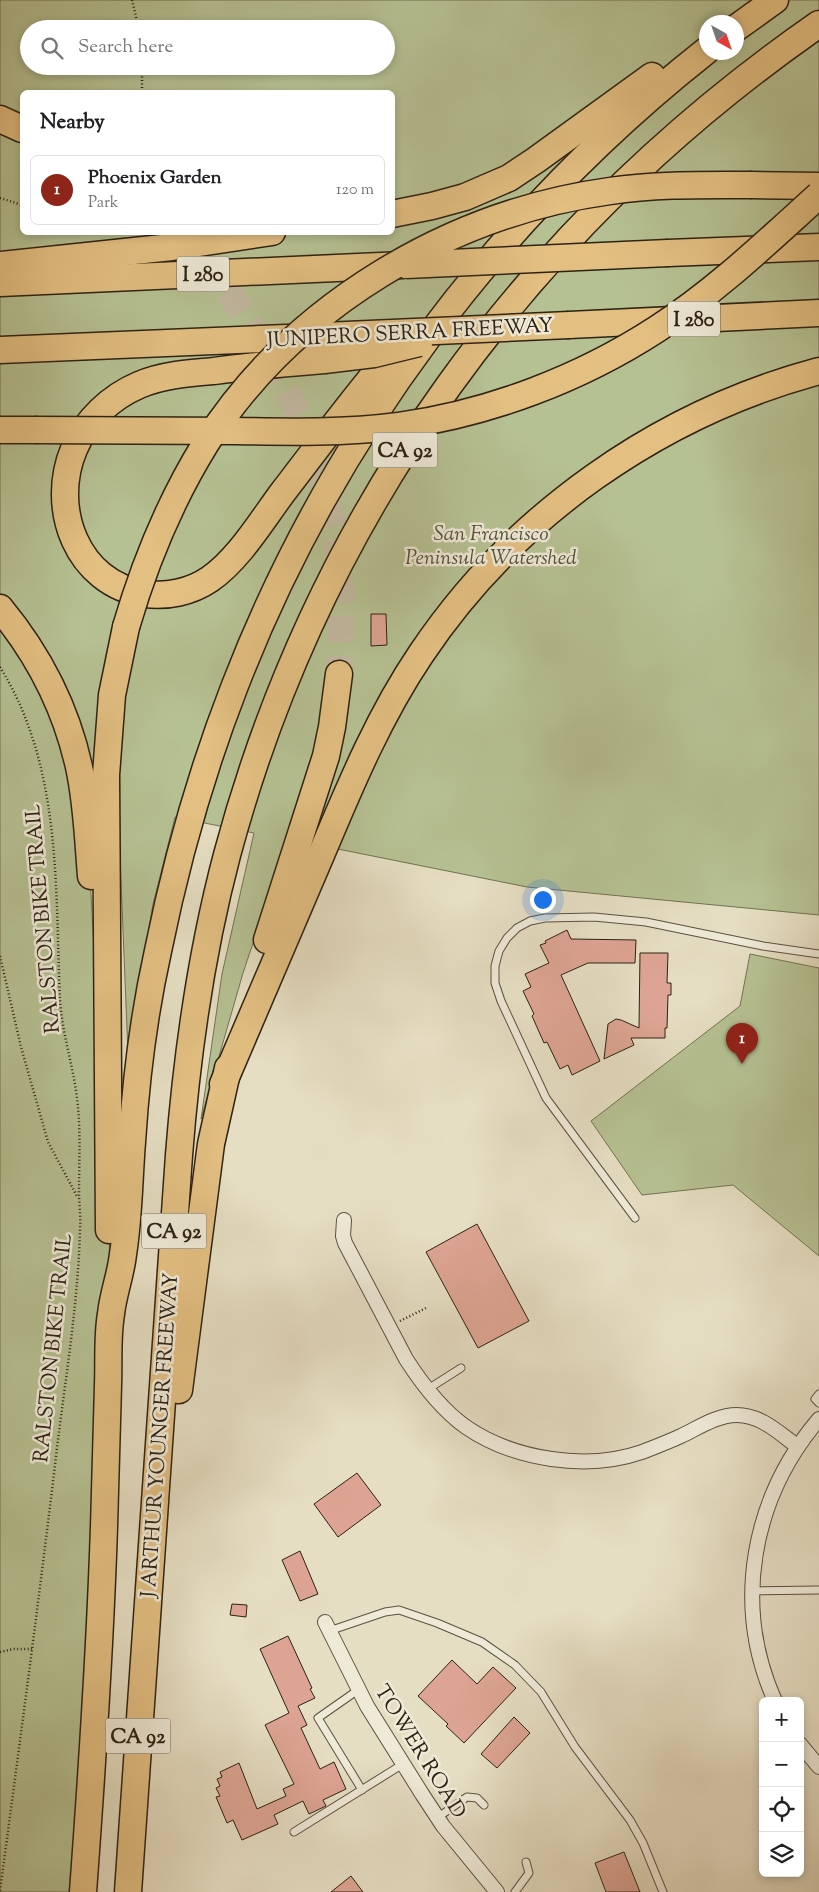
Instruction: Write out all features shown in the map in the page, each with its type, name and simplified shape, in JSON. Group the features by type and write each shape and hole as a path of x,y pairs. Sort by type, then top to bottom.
{"highway":[{"path":"744,18 770,3"},
{"path":"744,22 770,3"},
{"name":"J ARTHUR YOUNGER FREEWAY","path":"128,1892 187,1064 213,914 235,826 263,739 297,654 349,545 395,466 444,390 502,314 574,233 650,158 720,98 768,60 819,24"},
{"path":"395,213 465,197 509,178 699,45"},
{"name":"CA 92","path":"83,1892 101,1617 110,1315 123,1255 136,1092 153,976 166,913 189,825 232,694 258,631 298,547 358,440 427,338 476,275 515,230 595,148 663,86 699,57"},
{"path":"0,119 20,128"},
{"path":"110,1315 106,775 112,695 126,627 142,574 180,488 207,442 229,411 261,373 305,330 354,292 406,258 433,244 488,221 541,205 593,194 636,188 752,185 819,186"},
{"path":"0,430 263,432 358,430 422,422 498,403 564,379 609,358 657,330 724,280 819,196"},
{"path":"324,348 232,368 148,381 130,389 108,404 90,422 78,441 70,460 66,480 65,498 68,525 75,542 89,564 103,577 116,585 130,591 149,595 186,591 202,584 217,574 238,552 380,367 463,273 515,230"},
{"path":"0,265 172,247 252,235"},
{"name":"I 280","path":"0,283 819,247"},
{"name":"JUNIPERO SERRA FREEWAY","path":"0,350 324,348 467,329 819,313"},
{"path":"223,1084 332,827 387,710 433,636 459,603 491,566 532,526 583,485 617,462 674,428 725,404 771,386 819,371"},
{"path":"0,608 25,642 46,678 65,721 79,767 86,820 107,1093"},
{"path":"149,1580 161,1551 177,1403 206,1175 223,1084 242,1018 321,776 332,727 340,674"}],"street":[{"path":"344,1220 343,1236 345,1243 415,1374 452,1416 480,1435 516,1450 555,1459 600,1461 620,1458 660,1445 710,1422 737,1415 751,1416 764,1422 797,1446"},
{"path":"774,1697 768,1685 755,1640 753,1564 771,1496 797,1446 819,1419"},
{"name":"TOWER ROAD","path":"327,1626 358,1690 437,1818 497,1892"},
{"path":"804,1749 819,1767"}],"lane":[{"path":"635,1218 546,1098 495,983 495,966 499,951 506,938 517,928 530,921 546,918 594,917 646,922 763,946 819,954"},
{"path":"428,1389 461,1368"},
{"path":"819,1394 815,1399 819,1403"},
{"path":"753,1591 819,1590"},
{"path":"327,1626 399,1610 437,1622 482,1642 515,1665 541,1692 575,1747 630,1820 643,1843 663,1892"},
{"path":"358,1690 318,1718 362,1790"},
{"path":"294,1832 403,1764"},
{"path":"437,1818 467,1797 477,1798 484,1805"},
{"path":"515,1892 529,1873 526,1862"}],"path":[{"path":"132,0 137,20"},
{"path":"142,75 142,90"},
{"path":"0,198 20,204"},
{"name":"RALSTON BIKE TRAIL","path":"0,667 16,695 33,738 42,768 49,805 57,890 61,1006 77,1093 79,1118 80,1206 76,1307 0,1891"},
{"path":"0,956 23,1054 48,1142 76,1193 80,1206"},
{"path":"396,1322 428,1308"},
{"path":"0,1652 14,1649 32,1649"}],"green space":[{"name":"San Francisco Peninsula Watershed","path":"0,0 819,0 819,915 527,887 288,839 243,973 201,1119 222,974 254,833 175,817 153,904 128,1053 118,806 89,859 109,1214 110,1315 81,1892 0,1892"},
{"path":"750,954 819,968 819,1256 733,1185 642,1195 591,1121 740,1006"}],"building":[{"path":"371,614 386,614 387,645 371,646"},
{"path":"567,930 571,939 636,940 635,963 588,963 561,975 600,1061 572,1075 568,1065 560,1069 547,1042 544,1043 532,1016 534,1014 523,991 531,987 525,974 549,963 540,945"},
{"path":"640,953 668,953 667,983 671,983 671,995 668,995 665,1038 631,1038 634,1045 604,1059 608,1024 616,1019 639,1028"},
{"path":"477,1224 529,1321 478,1348 426,1252"},
{"path":"357,1473 381,1505 338,1537 314,1504"},
{"path":"300,1551 318,1594 300,1601 282,1560"},
{"path":"232,1604 247,1605 246,1617 230,1615"},
{"path":"288,1636 315,1698 298,1706 307,1725 301,1728 320,1769 334,1762 346,1789 323,1800 326,1806 309,1814 303,1801 274,1815 278,1824 242,1840 233,1820 227,1823 216,1797 220,1796 216,1788 220,1786 217,1779 222,1777 220,1772 239,1763 257,1809 286,1796 283,1789 294,1784 265,1725 289,1713 260,1649"},
{"path":"452,1660 477,1684 493,1667 516,1688 464,1743 446,1726 448,1724 418,1696"},
{"path":"514,1717 530,1733 497,1768 481,1754"},
{"path":"624,1852 640,1892 606,1892 595,1863"},
{"path":"351,1876 363,1892 331,1892"}],"tunnel":[{"path":"179,235 205,262 256,333 298,414 314,456 326,498 338,555 341,606 339,674"}],"place":[{"name":"Phoenix Garden","path":"742,1064"}]}
